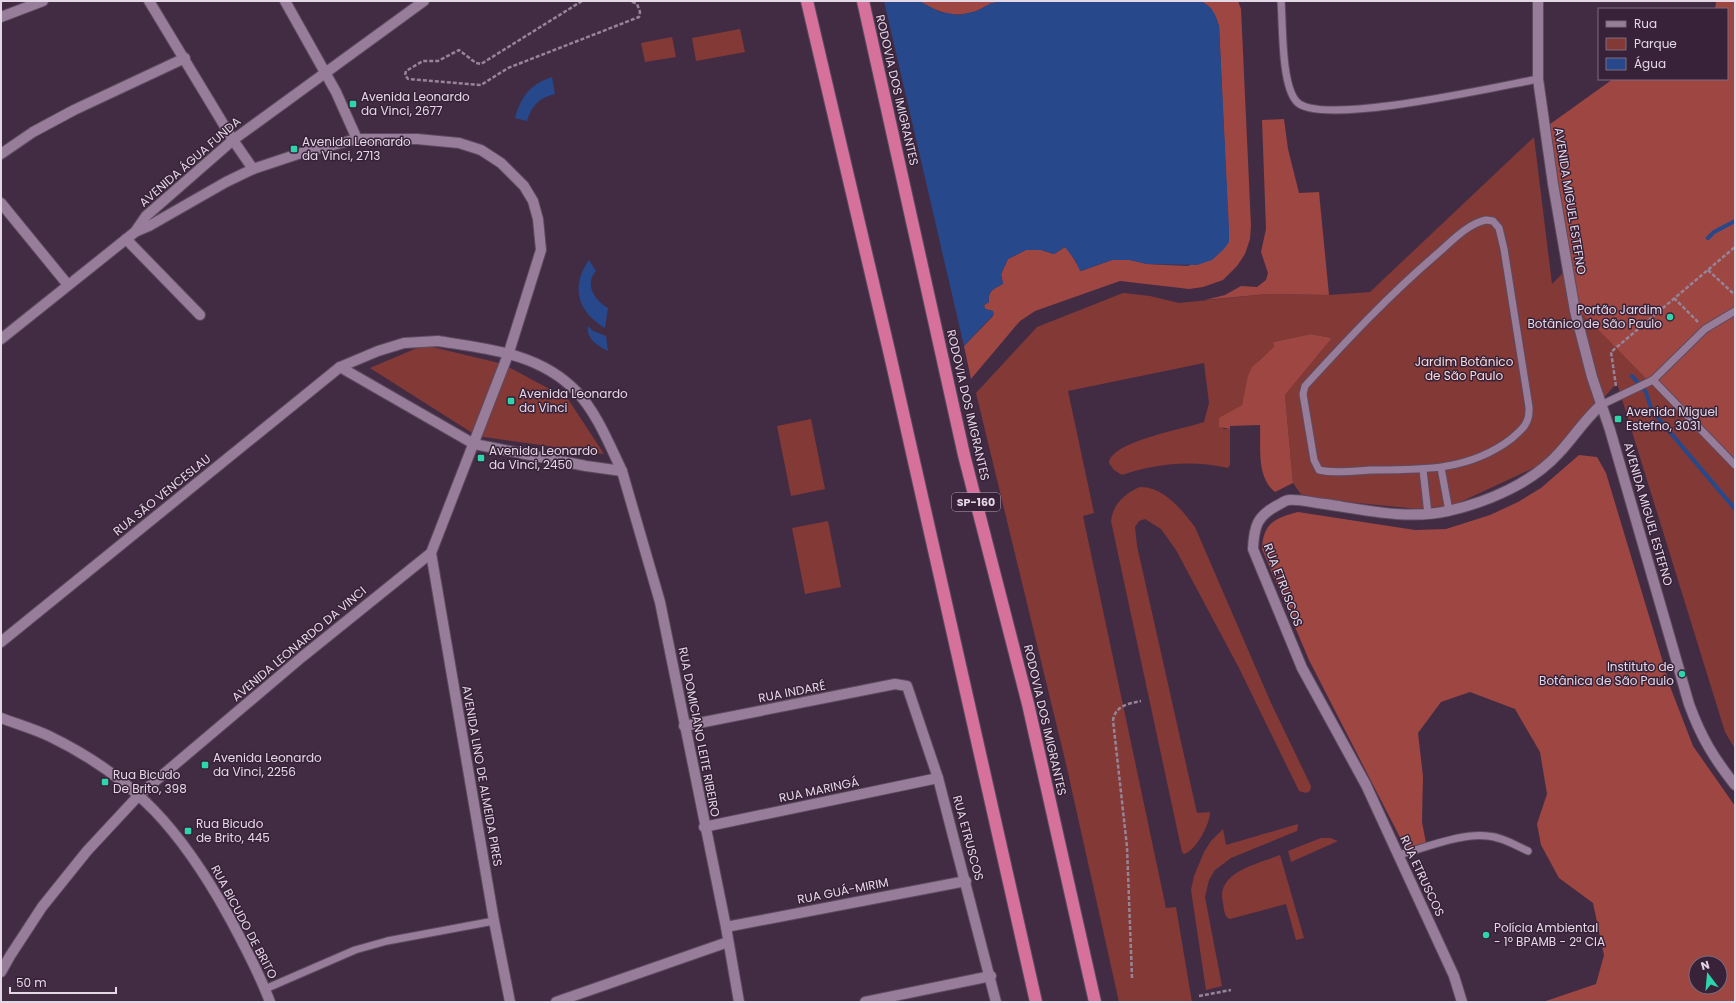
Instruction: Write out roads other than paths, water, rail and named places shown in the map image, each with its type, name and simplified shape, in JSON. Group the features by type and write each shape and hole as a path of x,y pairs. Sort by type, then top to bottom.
{"highway":[{"path":"806,1 892,363 1036,1002"},
{"name":"RODOVIA DOS IMIGRANTES","path":"863,1 964,455 1028,704 1095,1002"}],"street":[{"path":"1,17 43,1"},
{"path":"149,1 185,58 233,140 253,169"},
{"path":"286,1 326,73 357,139"},
{"name":"AVENIDA ÁGUA FUNDA","path":"1,339 135,232 146,216 233,140 424,1"},
{"name":"AVENIDA MIGUEL ESTEFNO","path":"1538,1 1538,79 1553,184 1575,311 1601,405 1689,704 1703,740 1712,755 1735,785"},
{"path":"1,154 33,132 74,110 185,58"},
{"name":"AVENIDA LEONARDO DA VINCI","path":"1,972 42,907 87,851 140,794 302,657 431,553 509,352 541,250 538,219 533,201 524,186 501,163 481,150 459,142 417,139 357,139 301,153 253,169 215,188 149,226 135,232"},
{"path":"1,203 68,284"},
{"path":"126,239 200,315"},
{"name":"RUA SÃO VENCESLAU","path":"1,642 340,367 378,351 404,343 438,341 509,352"},
{"name":"RUA DOMICIANO LEITE RIBEIRO","path":"509,352 545,368 577,391 599,424 622,471 660,602 704,827 726,927 739,1002"},
{"path":"340,367 474,444 586,466 622,471"},
{"name":"RUA ETRUSCOS","path":"1462,1002 1454,976 1366,785 1302,668 1253,549 1254,531 1259,519 1270,509 1288,500 1392,514 1428,514 1448,511 1510,488 1541,470 1559,453 1601,405"},
{"name":"AVENIDA LINO DE ALMEIDA PIRES","path":"431,553 494,921 510,1002"},
{"name":"RUA INDARÉ","path":"684,726 896,684 904,684"},
{"name":"RUA ETRUSCOS","path":"904,684 911,693 938,778 991,976 996,1002"},
{"name":"RUA BICUDO DE BRITO","path":"1,718 49,736 88,758 140,794 170,825 206,875 237,931 270,1002"},
{"name":"RUA MARINGÁ","path":"704,827 938,778"},
{"name":"RUA GUÁ-MIRIM","path":"726,927 966,881"},
{"path":"556,1002 728,942"},
{"path":"865,1002 991,976"}],"lane":[{"path":"1282,1 1287,81 1297,102 1306,107 1340,109 1404,104 1538,79"},
{"path":"1486,220 1493,221 1499,228 1504,249 1529,416 1526,426 1497,449 1478,458 1441,468 1423,470 1319,470 1314,460 1303,389 1364,322 1398,288 1475,223 1486,220"},
{"name":"RUA ETRUSCOS","path":"1601,405 1650,382 1706,329 1735,311"},
{"path":"1650,382 1735,465"},
{"path":"1441,468 1448,511"},
{"path":"1423,470 1428,514"},
{"path":"1398,855 1443,842 1487,835 1502,839 1528,851"},
{"path":"265,989 355,950 388,941 494,921"}],"water":[{"path":"884,1 919,1 940,12 959,15 977,11 991,3 999,2 1199,1 1210,7 1219,26 1229,242 1212,260 1197,265 1147,264 1130,260 1112,260 1080,271 1075,260 1065,247 1054,254 1041,250 1026,250 1008,259 1001,274 1003,284 992,290 989,295 989,302 984,305 985,309 993,311 994,314 964,346"},
{"path":"552,77 555,94 545,97 537,103 531,111 527,121 515,118 520,104 528,92 538,83"},
{"path":"589,260 596,271 591,281 591,287 595,297 608,308 605,328 588,314 583,307 580,298 580,280 583,270"},
{"path":"588,326 593,331 606,336 608,351 594,342 589,335"}],"waterway":[{"path":"1708,238 1714,232 1735,221"},
{"path":"1632,376 1646,392 1652,411 1735,509"}],"place":[{"name":"Avenida Leonardo da Vinci, 2677","path":"353,104"},
{"name":"Avenida Leonardo da Vinci, 2713","path":"294,149"},
{"name":"Portão Jardim Botânico de São Paulo","path":"1670,317"},
{"name":"Avenida Leonardo da Vinci","path":"511,401"},
{"name":"Avenida Miguel Estefno, 3031","path":"1618,419"},
{"name":"Avenida Leonardo da Vinci, 2450","path":"481,458"},
{"name":"Instituto de Botânica de São Paulo","path":"1682,674"},
{"name":"Avenida Leonardo da Vinci, 2256","path":"205,765"},
{"name":"Rua Bicudo De Brito, 398","path":"105,782"},
{"name":"Rua Bicudo de Brito, 445","path":"188,831"},
{"name":"Polícia Ambiental - 1º BPAMB - 2ª CIA","path":"1486,935"}],"park label":[{"name":"Jardim Botânico de São Paulo","path":"1464,369"}]}
